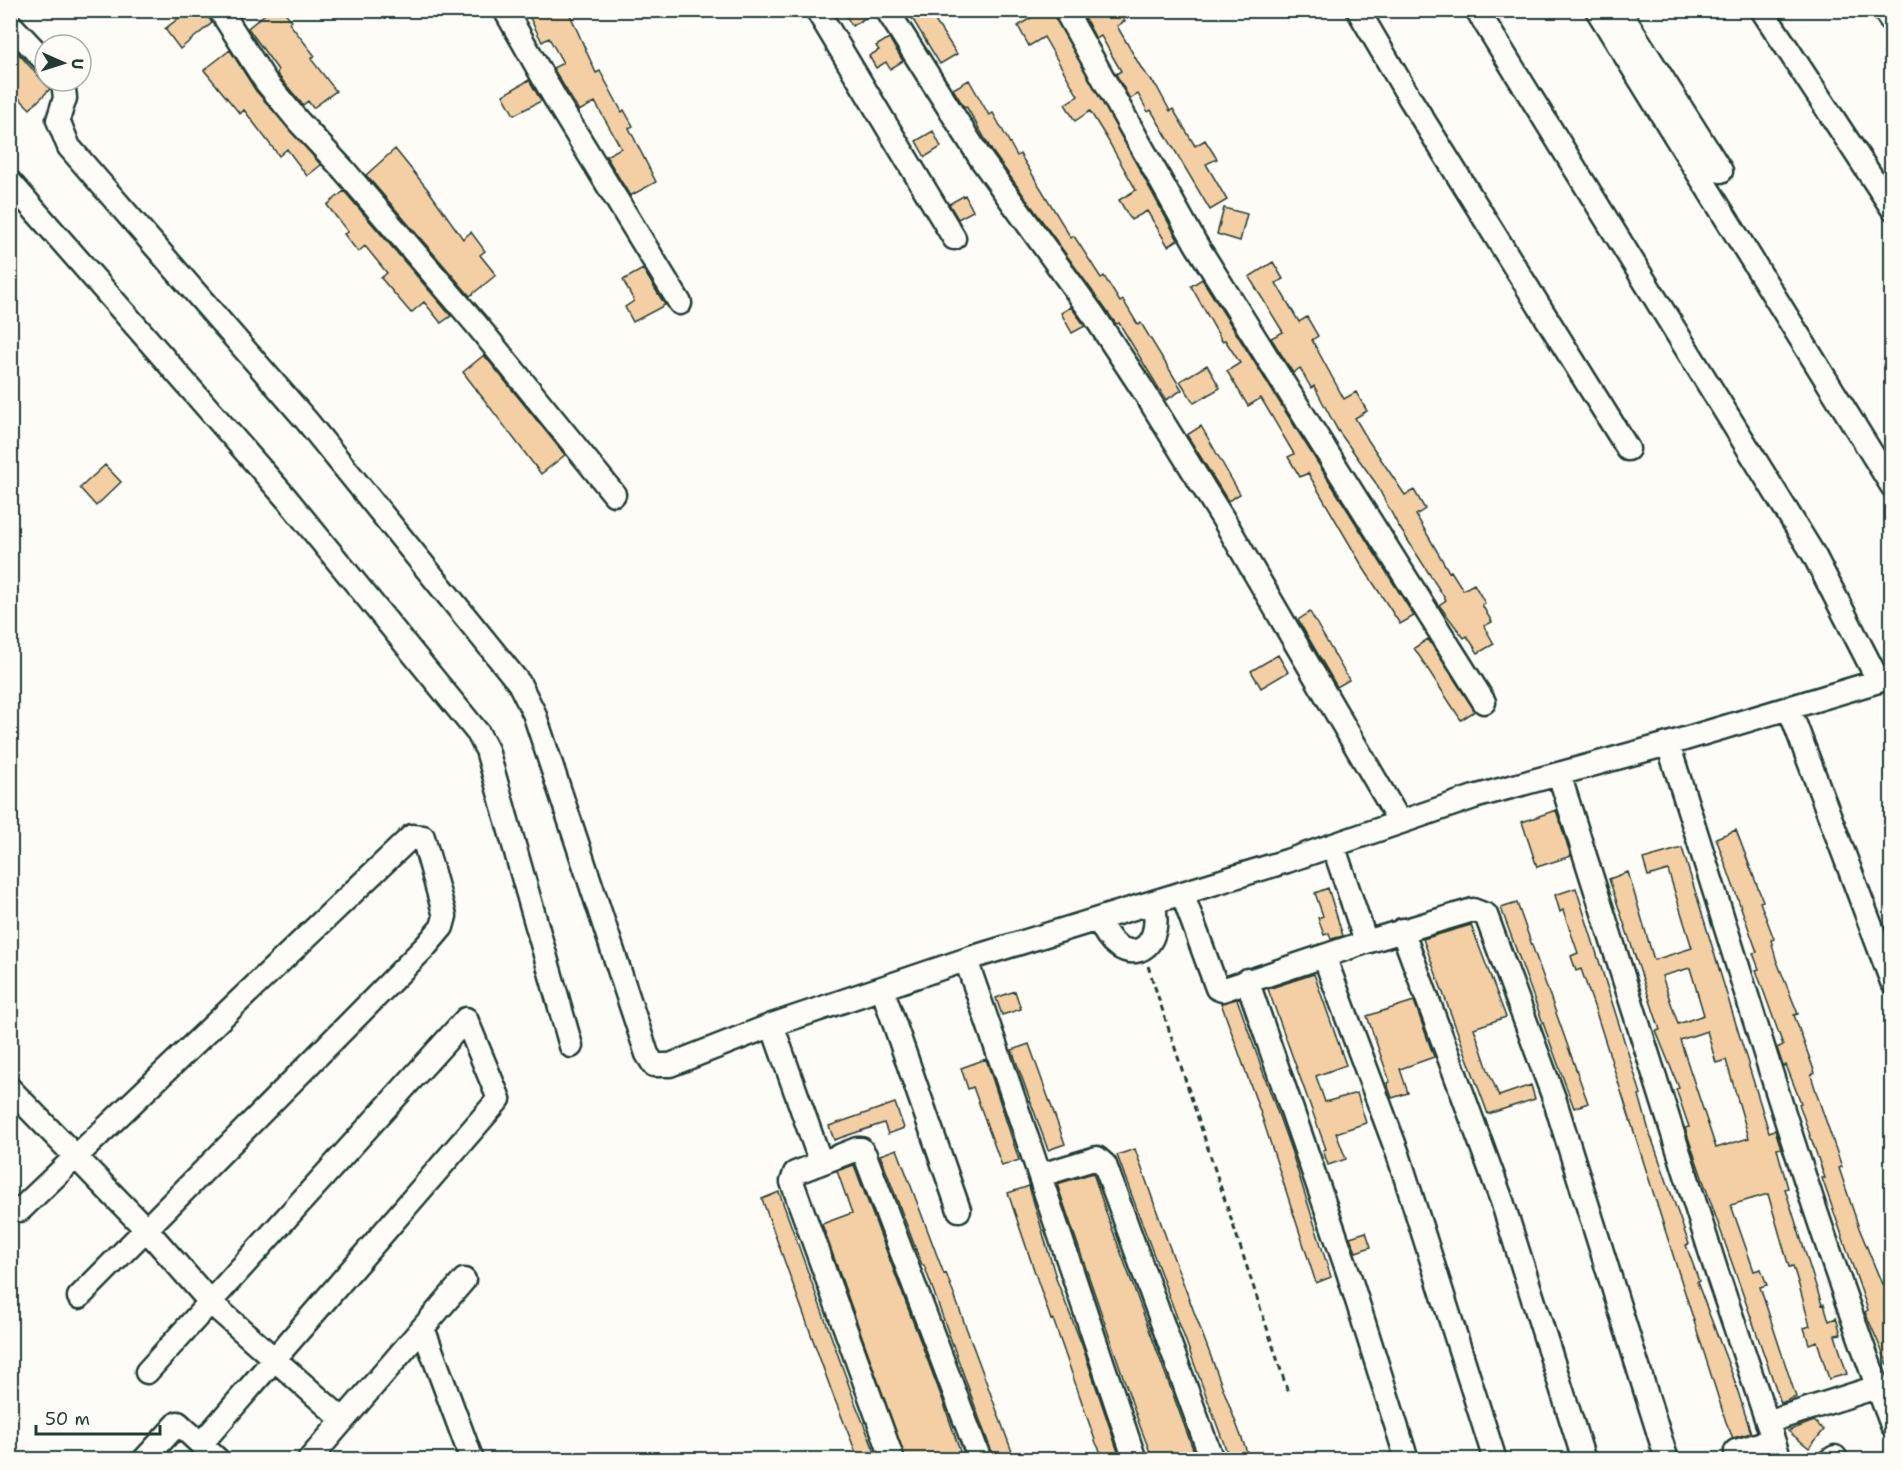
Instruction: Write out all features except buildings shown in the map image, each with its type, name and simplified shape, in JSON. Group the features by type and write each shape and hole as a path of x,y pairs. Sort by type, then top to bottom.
{"street":[{"path":"220,10 266,82 299,122 344,169 476,324 614,494"},
{"path":"505,10 560,107 680,303"},
{"path":"817,10 954,238"},
{"path":"887,10 981,159 1095,317 1143,390 1225,522 1400,822"},
{"path":"1065,10 1196,243 1484,702"},
{"path":"1358,10 1628,449"},
{"path":"65,93 66,98 58,120 69,147 306,420 519,683 534,713 652,1062 659,1066 670,1065 772,1025 966,960 1333,845 1474,797 1668,744 1888,679 1478,10"},
{"path":"1598,10 1892,486"},
{"path":"1619,10 1721,171"},
{"path":"1762,10 1892,208"},
{"path":"1884,10 1892,22"},
{"path":"10,24 33,48"},
{"path":"10,182 287,499 478,733 487,750 571,1047"},
{"path":"1790,708 1892,982"},
{"path":"1668,744 1800,1167 1892,1425"},
{"path":"1559,774 1773,1440"},
{"path":"20,1210 77,1159 412,836 423,837 444,911 441,927 426,946 79,1297"},
{"path":"1333,845 1366,942"},
{"path":"1182,893 1217,988 1222,990 1246,980 1402,930 1473,910 1486,915 1554,1098 1667,1460"},
{"path":"1099,919 1112,944 1126,950 1142,948 1157,930 1153,902"},
{"path":"1402,930 1498,1190 1584,1460"},
{"path":"1324,956 1409,1186 1495,1460"},
{"path":"966,960 1041,1175 1135,1460"},
{"path":"1246,980 1348,1272 1407,1460"},
{"path":"882,988 959,1210"},
{"path":"147,1372 466,1019 499,1099 201,1444"},
{"path":"772,1025 820,1163"},
{"path":"10,1089 146,1229 211,1303 342,1419"},
{"path":"893,1460 792,1182 795,1173 857,1149 862,1150 980,1460"},
{"path":"1041,1175 1096,1158 1105,1165 1212,1460"},
{"path":"309,1460 342,1419 465,1280"},
{"path":"423,1328 472,1460"},
{"path":"1736,1452 1773,1440 1877,1387"},
{"path":"144,1460 178,1423 218,1460"}],"path":[{"path":"1142,948 1289,1395"}]}
